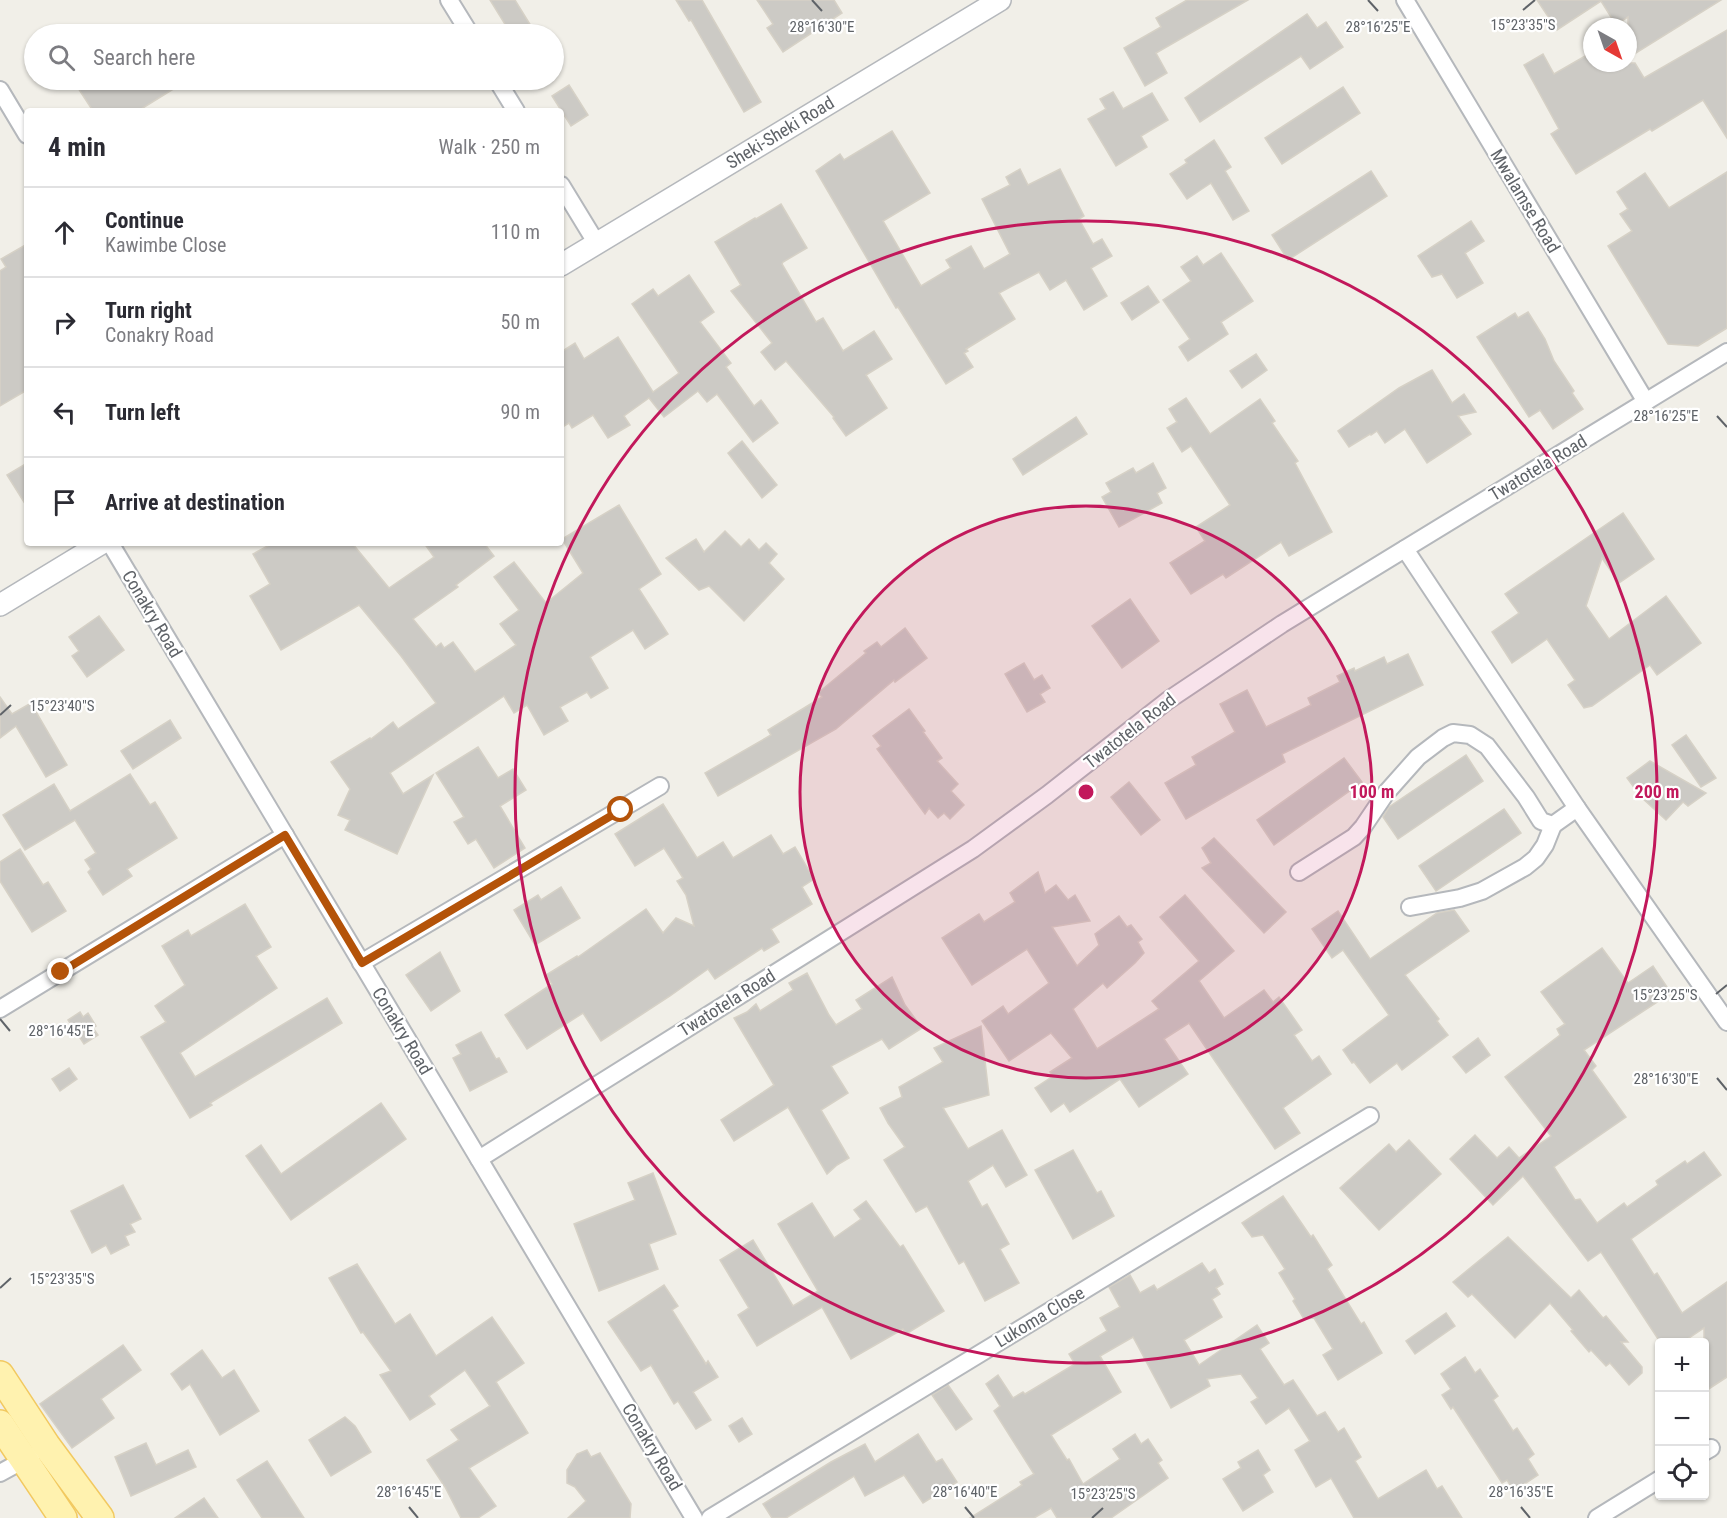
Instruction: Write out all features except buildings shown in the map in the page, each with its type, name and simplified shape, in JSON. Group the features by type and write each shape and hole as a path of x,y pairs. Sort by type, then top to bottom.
{"main road":[{"path":"0,1374 46,1445 100,1518"},
{"path":"0,1424 63,1518"}],"street":[{"path":"449,0 464,24"},
{"name":"Sheki-Sheki Road","path":"564,263 1000,0"},
{"name":"Mwalamse Road","path":"1405,0 1646,402"},
{"path":"0,90 24,130"},
{"path":"503,90 514,108"},
{"path":"564,190 597,244"},
{"name":"Twatotela Road","path":"478,1159 973,849 1047,795 1167,701 1282,624 1727,352"},
{"path":"0,605 97,546"},
{"name":"Conakry Road","path":"112,546 694,1518"},
{"path":"1404,549 1577,808 1727,1022"},
{"path":"1299,872 1354,837 1364,827 1386,793 1418,757 1453,733 1470,735 1487,746 1526,797 1541,821 1553,825"},
{"path":"362,963 660,786"},
{"path":"1410,907 1460,898 1482,891 1525,867 1536,858 1545,845 1553,825 1577,808"},
{"path":"0,1009 285,835"},
{"name":"Lukoma Close","path":"710,1518 1370,1116"},
{"path":"0,1473 46,1445"},
{"path":"1597,1518 1655,1482"}],"route":[{"path":"61,972 285,835 362,963 621,810"}]}
